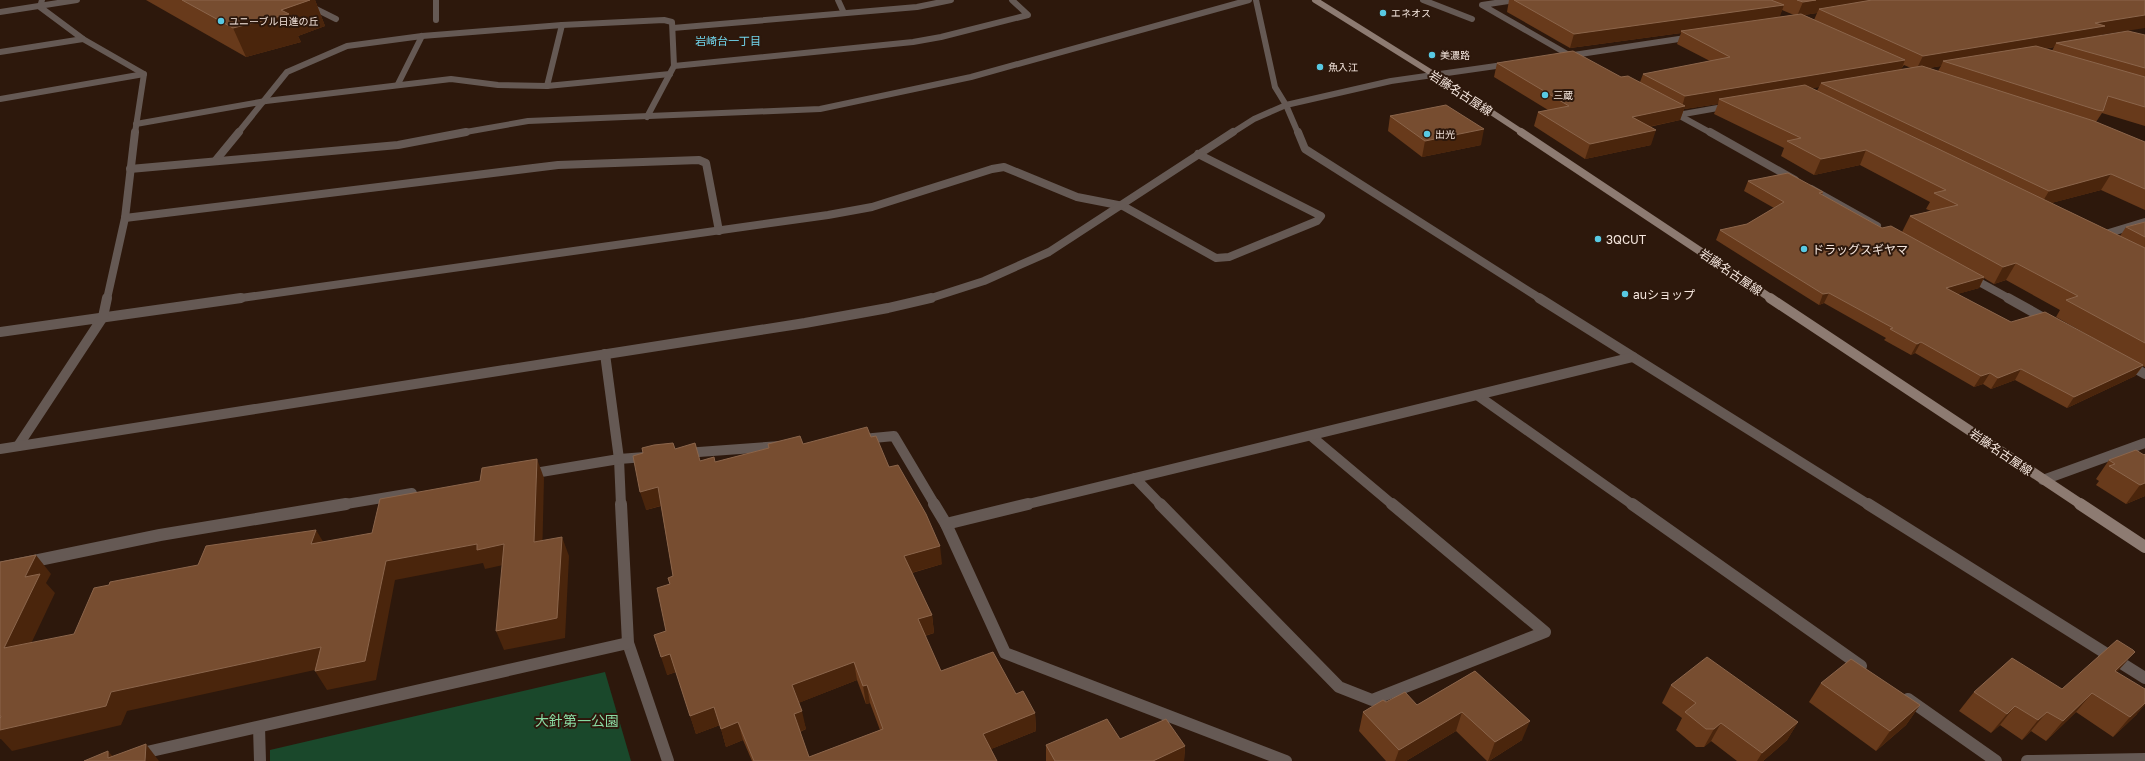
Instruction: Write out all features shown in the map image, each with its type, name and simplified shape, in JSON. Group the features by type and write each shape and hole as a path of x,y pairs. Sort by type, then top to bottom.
{"main road":[{"name":"岩藤名古屋線","path":"1315,0 1435,75 2042,480 2145,547"}],"street":[{"path":"0,12 41,3 78,0"},
{"path":"298,0 336,19"},
{"path":"436,0 436,20"},
{"path":"838,0 844,13"},
{"path":"673,28 916,7 951,0"},
{"path":"674,66 913,42 941,37 1028,15 1012,0"},
{"path":"130,169 216,160 398,145 528,121 820,109 971,77 1249,0"},
{"path":"1256,0 1275,87 1286,104 1305,149 1633,357 2145,678"},
{"path":"1423,0 1472,19"},
{"path":"1515,0 1482,5 1584,63"},
{"path":"41,3 82,39 144,74"},
{"path":"216,160 266,101 287,72 347,46 422,36 562,25 664,20 672,22 674,66 647,117"},
{"path":"547,86 562,25"},
{"path":"398,84 422,36"},
{"path":"1555,58 1703,36"},
{"path":"0,52 82,39"},
{"path":"0,449 805,323 915,302 960,290 1044,255 1123,206 1198,154 1254,119 1286,104 1391,81 1516,63"},
{"path":"0,99 144,74"},
{"path":"18,446 103,317 125,218 130,169 144,74"},
{"path":"136,124 266,101 398,84 451,79 498,85 547,86 670,74"},
{"path":"1678,115 1738,104"},
{"path":"1665,108 1887,231"},
{"path":"0,332 719,232 872,207 992,169 1004,167 1077,197 1123,206 1216,258 1236,254 1317,221 1321,216 1198,154"},
{"path":"125,218 544,166 699,160 706,163 719,232"},
{"path":"2105,244 2091,238 2145,222"},
{"path":"1964,274 2054,324"},
{"path":"605,354 619,459 628,642 668,761"},
{"path":"946,524 1633,357"},
{"path":"2117,358 2145,374"},
{"path":"1477,395 1872,674"},
{"path":"855,440 894,436 946,524 1005,653 1286,761"},
{"path":"1135,478 1339,687 1372,700 1545,632 1311,436"},
{"path":"2042,480 2145,443"},
{"path":"674,454 792,445"},
{"path":"518,476 619,459 658,456"},
{"path":"0,568 160,535 425,491"},
{"path":"123,758 628,642"},
{"path":"1898,692 1996,761"},
{"path":"259,727 260,761"},
{"path":"2027,761 2145,759"}],"green space":[{"name":"大針第一公園","path":"605,672 631,761 270,761 270,750"}],"building":[{"path":"182,0 310,0 281,10 289,14 233,28"},
{"path":"1514,0 1771,0 1784,5 1574,34"},
{"path":"1797,0 1816,0 1803,2"},
{"path":"1872,0 2145,0 2145,15 2095,23 2105,26 1923,56 1819,9"},
{"path":"1801,14 1905,60 1685,96 1643,74 1730,57 1681,31"},
{"path":"2128,31 2145,35 2145,68 2056,43"},
{"path":"2036,46 2145,77 2145,107 2108,96 2103,111 2097,110 1943,61"},
{"path":"1573,51 1621,77 1628,76 1685,106 1632,117 1656,130 1590,144 1538,112 1569,106 1497,63"},
{"path":"1922,66 2094,121 2145,142 2145,189 2111,174 2049,191 1821,83"},
{"path":"1805,85 2145,248 2145,343 2066,300 2078,296 2016,263 2003,267 1910,216 1958,205 1934,193 1946,190 1866,150 1821,159 1787,141 1801,138 1719,99"},
{"path":"1446,105 1484,129 1425,141 1390,116"},
{"path":"1788,173 1823,192 1819,193 1882,228 1891,226 1984,277 1946,288 2011,322 2045,312 2143,365 2074,397 2021,369 1998,378 1990,373 1981,376 1921,342 1917,344 1890,329 1893,328 1829,293 1823,294 1720,230 1747,224 1784,202 1748,181"},
{"path":"2145,222 2145,237 2126,227"},
{"path":"867,427 871,437 876,436 889,467 898,465 926,514 940,546 904,556 932,615 918,619 941,671 993,652 1016,694 1023,691 1035,713 983,734 997,761 754,761 738,722 721,729 714,707 690,716 670,654 661,657 654,635 666,631 657,588 670,584 668,578 673,576 658,487 640,492 633,456 643,453 642,448 654,445 673,443 675,449 695,443 700,461 714,457 715,462 769,448 768,444 800,436 803,444","holes":["854,662 863,686 867,685 883,729 809,757 794,714 802,711 792,685"]},
{"path":"2136,450 2144,455 2145,454 2145,483 2140,485 2109,466 2115,464 2109,460"},
{"path":"537,459 534,542 562,537 557,618 496,631 504,544 477,550 477,544 386,561 365,661 315,671 321,647 111,692 106,706 0,730 0,562 36,555 25,577 40,574 4,648 74,634 94,588 109,585 110,582 198,565 206,546 316,530 311,544 372,533 380,499 480,481 482,468"},
{"path":"2117,640 2135,652 2115,671 2145,689 2145,703 2130,717 2092,693 2063,721 2047,712 2038,720 2015,706 2007,714 1974,692 2012,658 2062,689"},
{"path":"1707,657 1798,722 1762,753 1721,723 1714,729 1706,729 1685,712 1696,703 1671,685"},
{"path":"1851,659 1920,705 1890,731 1821,683"},
{"path":"1475,671 1530,721 1495,742 1462,712 1399,750 1363,712 1383,700 1386,702 1405,692 1417,705"},
{"path":"1107,719 1120,739 1166,719 1185,746 1153,761 1055,761 1046,745"},
{"path":"146,744 145,761 84,761 108,751 108,758"}],"place":[{"name":"エネオス","path":"1383,13"},
{"name":"ユニーブル日進の丘","path":"221,21"},
{"name":"美濃路","path":"1432,55"},
{"name":"魚入江","path":"1320,67"},
{"name":"三蔵","path":"1545,95"},
{"name":"出光","path":"1427,134"},
{"name":"3QCUT","path":"1598,239"},
{"name":"ドラッグスギヤマ","path":"1804,249"},
{"name":"auショップ","path":"1625,294"}],"district":[{"name":"岩崎台一丁目","path":"728,40"}]}
